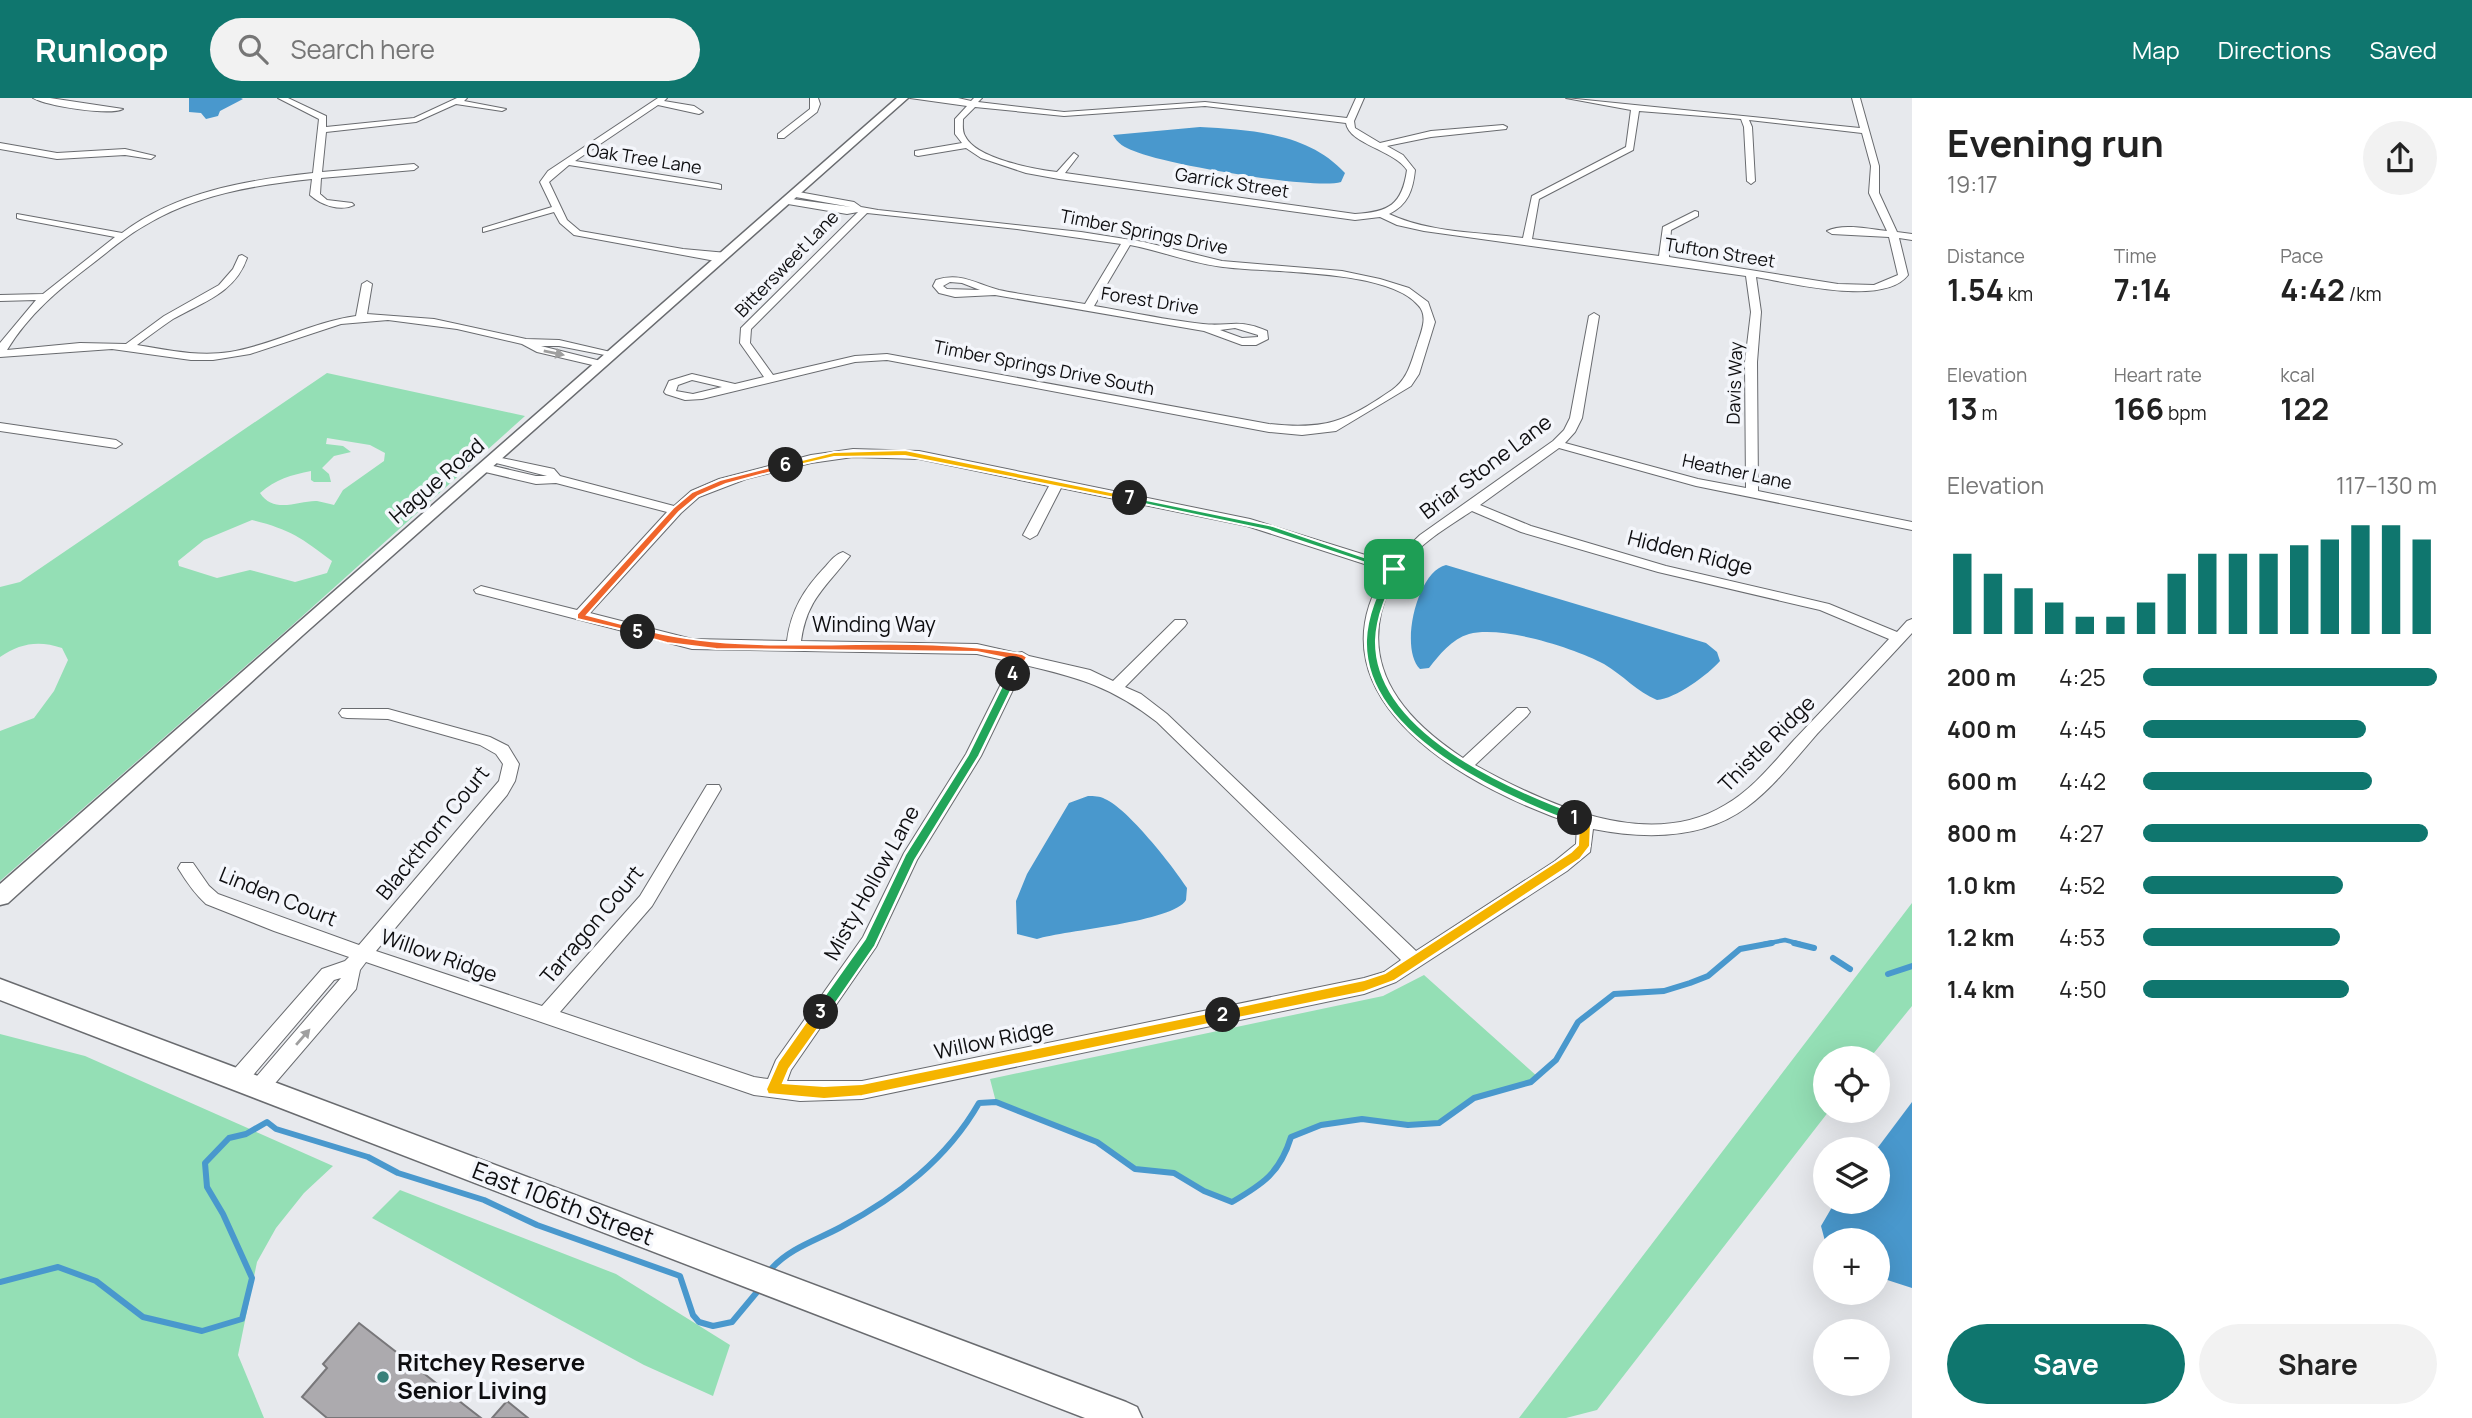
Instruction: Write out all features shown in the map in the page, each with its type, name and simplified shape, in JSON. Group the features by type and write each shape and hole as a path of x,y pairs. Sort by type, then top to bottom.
{"main road":[{"name":"East 106th Street","path":"0,989 1126,1418"}],"street":[{"path":"37,98 93,108 119,109"},
{"path":"282,98 321,116 324,120 316,177 317,198 333,204 349,205"},
{"path":"781,136 814,110 814,98"},
{"name":"Hague Road","path":"0,897 297,631 903,98"},
{"path":"914,98 975,101"},
{"path":"949,98 1052,114 1205,104 1350,121"},
{"path":"1114,98 1125,110"},
{"path":"1360,98 1350,121 1354,132 1401,158 1411,170 1401,204 1381,214"},
{"path":"1570,98 1635,109 1744,117 1865,131"},
{"name":"Tufton Street","path":"1381,214 1414,226 1664,259 1848,288 1889,285 1902,277 1903,271 1893,235 1874,193 1875,166 1856,98"},
{"path":"324,130 407,122 433,114 460,100 502,109"},
{"path":"699,113 691,108 660,100 566,162 544,182 566,226 577,233 721,257"},
{"path":"918,153 967,145 959,134 958,123 975,101"},
{"path":"1527,243 1535,198 1630,148 1635,109"},
{"path":"1744,117 1748,127 1751,181"},
{"path":"1378,146 1425,134 1503,127"},
{"name":"Garrick Street","path":"967,145 1007,166 1059,176 1170,189 1339,216 1381,214"},
{"path":"0,146 57,156 125,152 151,156"},
{"path":"1059,176 1074,156"},
{"name":"Oak Tree Lane","path":"566,162 718,187"},
{"path":"0,353 16,325 47,297 150,218 218,190 249,184 414,167"},
{"name":"Timber Springs Drive","path":"789,198 854,205 861,210 1009,225 1127,243 1228,265 1312,271 1380,281 1420,299"},
{"path":"486,230 556,209"},
{"name":"Bittersweet Lane","path":"770,378 744,343 746,328 861,210"},
{"path":"1664,259 1666,229 1695,214"},
{"path":"20,216 124,236"},
{"path":"1832,231 1912,237"},
{"name":"Forest Drive","path":"1088,308 1127,243"},
{"path":"128,347 166,320 223,286 236,274 242,258"},
{"name":"Davis Way","path":"1751,274 1756,317 1751,362 1752,494"},
{"path":"361,318 367,284"},
{"name":"Forest Drive","path":"995,292 1206,328"},
{"path":"0,298 47,297"},
{"name":"Timber Springs Drive South","path":"735,387 692,377 677,380 670,389 677,396 689,397 735,387 855,359 887,357 1284,430 1320,430 1346,422 1402,388 1413,374 1431,317 1420,299"},
{"name":"Briar Stone Lane","path":"1464,766 1434,746 1392,703 1378,678 1371,652 1373,622 1384,586 1394,569 1415,547 1557,444 1569,432 1576,418 1594,316"},
{"path":"0,353 74,346 128,347 193,357 230,356 321,326 361,318 416,319 526,342 559,343 606,359"},
{"path":"0,427 59,433 116,444"},
{"name":"Heather Lane","path":"1557,444 1670,476 1912,526"},
{"path":"580,617 676,510 695,494 723,482 811,459 853,453 919,455 1270,528 1394,569"},
{"path":"490,464 550,472 555,479 676,510"},
{"path":"1030,535 1057,483"},
{"name":"Hidden Ridge","path":"1470,506 1526,529 1650,566 1824,607 1899,638"},
{"path":"793,646 799,610 813,588 843,556"},
{"name":"Winding Way","path":"481,590 692,644 951,646 1022,657 1074,670 1116,687 1162,718 1413,960"},
{"path":"1116,687 1180,623"},
{"name":"Thistle Ridge","path":"1464,766 1519,797 1585,821 1619,827 1675,827 1703,821 1734,809 1751,796 1912,624"},
{"name":"Misty Hollow Lane","path":"774,1089 783,1066 870,942 909,858 973,756 1022,657"},
{"path":"1464,766 1522,712"},
{"name":"Blackthorn Court","path":"247,1085 349,984 357,961 507,781 511,764 502,750 485,741 388,714 347,713"},
{"name":"Tarragon Court","path":"545,1016 646,901 713,789"},
{"name":"Willow Ridge","path":"357,961 545,1016 754,1086 824,1092 862,1090 1364,986 1390,977 1575,856 1584,846 1585,821"},
{"name":"Linden Court","path":"187,868 212,899 281,926 357,961"}],"green space":[{"path":"327,373 525,416 288,629 0,881 0,731 34,718 54,691 68,660 62,648 45,644 22,646 0,657 0,587 20,582","holes":["327,438 370,445 385,453 384,461 343,490 334,505 317,501 280,505 266,500 260,493 278,481 297,474 311,471 311,480 314,482 331,482 329,474 322,468 334,456 351,452 343,446 326,444","252,520 286,531 312,546 332,561 327,573 295,582 250,570 217,578 179,566 178,561 204,540"]},
{"path":"1912,903 1912,1006 1880,1046 1813,1046 1813,1123 1820,1123 1597,1410 1566,1418 1519,1418"},
{"path":"1424,975 1538,1077 1515,1087 1474,1098 1439,1123 1408,1125 1362,1119 1305,1129 1291,1137 1286,1153 1264,1184 1232,1202 1204,1191 1174,1173 1135,1169 1097,1142 996,1102 990,1079 1383,996"},
{"path":"0,1034 85,1056 333,1166 304,1193 276,1228 257,1262 238,1355 264,1418 0,1418"},
{"path":"400,1190 616,1274 730,1345 713,1396 644,1365 372,1218"}],"water":[{"path":"189,98 243,99 220,111 218,116 206,119 201,113 189,112"},
{"path":"1200,127 1259,132 1297,142 1314,149 1345,173 1341,182 1326,183 1238,174 1150,156 1124,147 1113,135"},
{"path":"1446,565 1706,643 1717,652 1720,661 1691,685 1657,700 1604,664 1557,645 1519,635 1483,632 1463,636 1446,648 1429,668 1420,669 1414,659 1411,645 1414,612 1427,581 1436,570"},
{"path":"1088,796 1101,797 1137,825 1187,888 1186,900 1177,908 1141,920 1037,939 1017,934 1016,901 1027,874 1069,803"},
{"path":"1912,1102 1912,1288 1890,1281 1890,1228 1821,1226 1828,1214 1890,1214 1890,1137 1886,1137"}],"building":[{"name":"Ritchey Reserve Senior Living","path":"359,1323 481,1418 327,1418 302,1397 327,1368 323,1364"},
{"path":"507,1401 528,1418 492,1418"}],"waterway":[{"path":"1764,944 1785,940 1800,944"},
{"path":"772,1268 795,1250 882,1203 919,1175 952,1142 979,1103 996,1102 1097,1142 1135,1169 1174,1173 1204,1191 1232,1202 1253,1189 1276,1169 1291,1137 1321,1125 1362,1119 1408,1125 1439,1123 1474,1098 1531,1082 1556,1060 1578,1022 1614,994 1664,991 1690,983 1708,976 1740,949 1772,943"},
{"path":"1794,943 1814,948"},
{"path":"1833,958 1850,969"},
{"path":"1888,974 1912,966"},
{"path":"0,1282 58,1267 96,1281 143,1317 202,1331 242,1319 252,1278 223,1214 207,1187 205,1163 229,1138 246,1134 267,1122 276,1129 368,1157 398,1173 484,1200 537,1225 680,1276 693,1315 699,1322 713,1326 732,1322 757,1292"}],"place":[{"name":"Ritchey Reserve Senior Living","path":"383,1377"}],"route":[{"path":"853,453 919,455 1250,523 1394,569 1377,604 1371,632 1371,652 1386,695 1415,729 1445,754 1519,797 1585,821 1585,840 1580,852 1390,977 1364,986 862,1090 800,1092 774,1089 783,1066 870,942 909,858 964,773 1022,657 951,646 692,644 580,617 676,510 695,494 743,476 811,459 853,453"}]}
